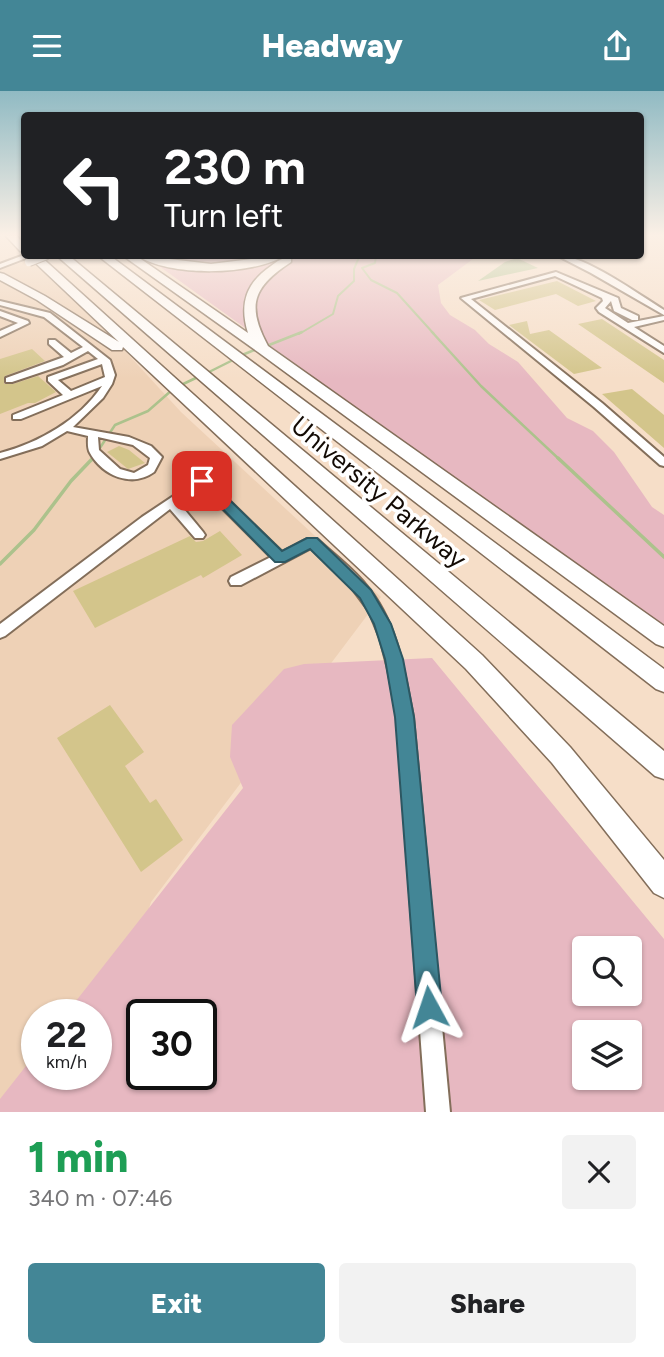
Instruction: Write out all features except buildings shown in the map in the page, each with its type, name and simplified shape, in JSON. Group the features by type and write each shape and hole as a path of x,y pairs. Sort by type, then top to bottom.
{"highway":[{"path":"16,284 100,335 180,394"},
{"path":"58,284 474,662 561,755 664,883"},
{"name":"University Parkway","path":"95,284 664,767"},
{"name":"University Parkway","path":"140,284 664,682"},
{"path":"168,284 664,638"},
{"path":"259,284 250,296 247,312 249,322 263,349"}],"street":[{"path":"520,284 466,298 598,405 664,463"},
{"path":"573,284 604,301 615,300 621,312 635,318"},
{"path":"616,284 664,312"},
{"path":"604,301 602,310 664,350"},
{"path":"0,303 47,315 105,360 110,370 109,379 101,394 66,428 37,445 0,456"},
{"path":"0,334 26,323 1,313 10,305"},
{"path":"623,323 664,312"},
{"path":"623,323 664,318"},
{"path":"644,337 664,334"},
{"path":"52,342 69,356"},
{"path":"9,380 60,362 89,348"},
{"path":"68,394 51,379 105,360"},
{"path":"17,417 109,379"},
{"path":"66,428 93,436 114,436 133,442 150,451 156,457 155,464 149,471 136,477 124,477 94,451 93,436"},
{"path":"0,632 202,481 280,558"},
{"path":"172,503 199,535"},
{"path":"236,581 312,542 366,594 383,624 394,659 405,717 438,1112"}],"shaded area":[{"path":"0,284 63,284 181,412 381,597 151,902 112,1028 112,999 21,999 21,1090 93,1090 86,1112 0,1112"},
{"path":"183,284 440,284 441,303 450,315 518,362 567,418 593,431 614,452 652,507 664,515 664,625"},
{"path":"432,658 664,939 664,1112 0,1112 0,1099 21,1072 21,1090 112,1090 112,999 78,999 243,788 230,757 232,725 284,669 304,664"}],"waterway":[{"path":"299,334 333,314 338,296 351,284"},
{"path":"378,284 397,293 434,334"},
{"path":"264,347 302,332"},
{"path":"432,332 481,386 560,460"},
{"path":"242,355 257,349"},
{"path":"207,373 235,359"},
{"path":"179,386 200,376"},
{"path":"92,460 115,425 148,411 172,390"},
{"path":"0,564 34,530 71,481 93,458"},
{"path":"558,458 664,557"}],"route":[{"path":"202,481 280,558 312,542 366,594 383,624 394,659 405,717 429,1007"}]}
